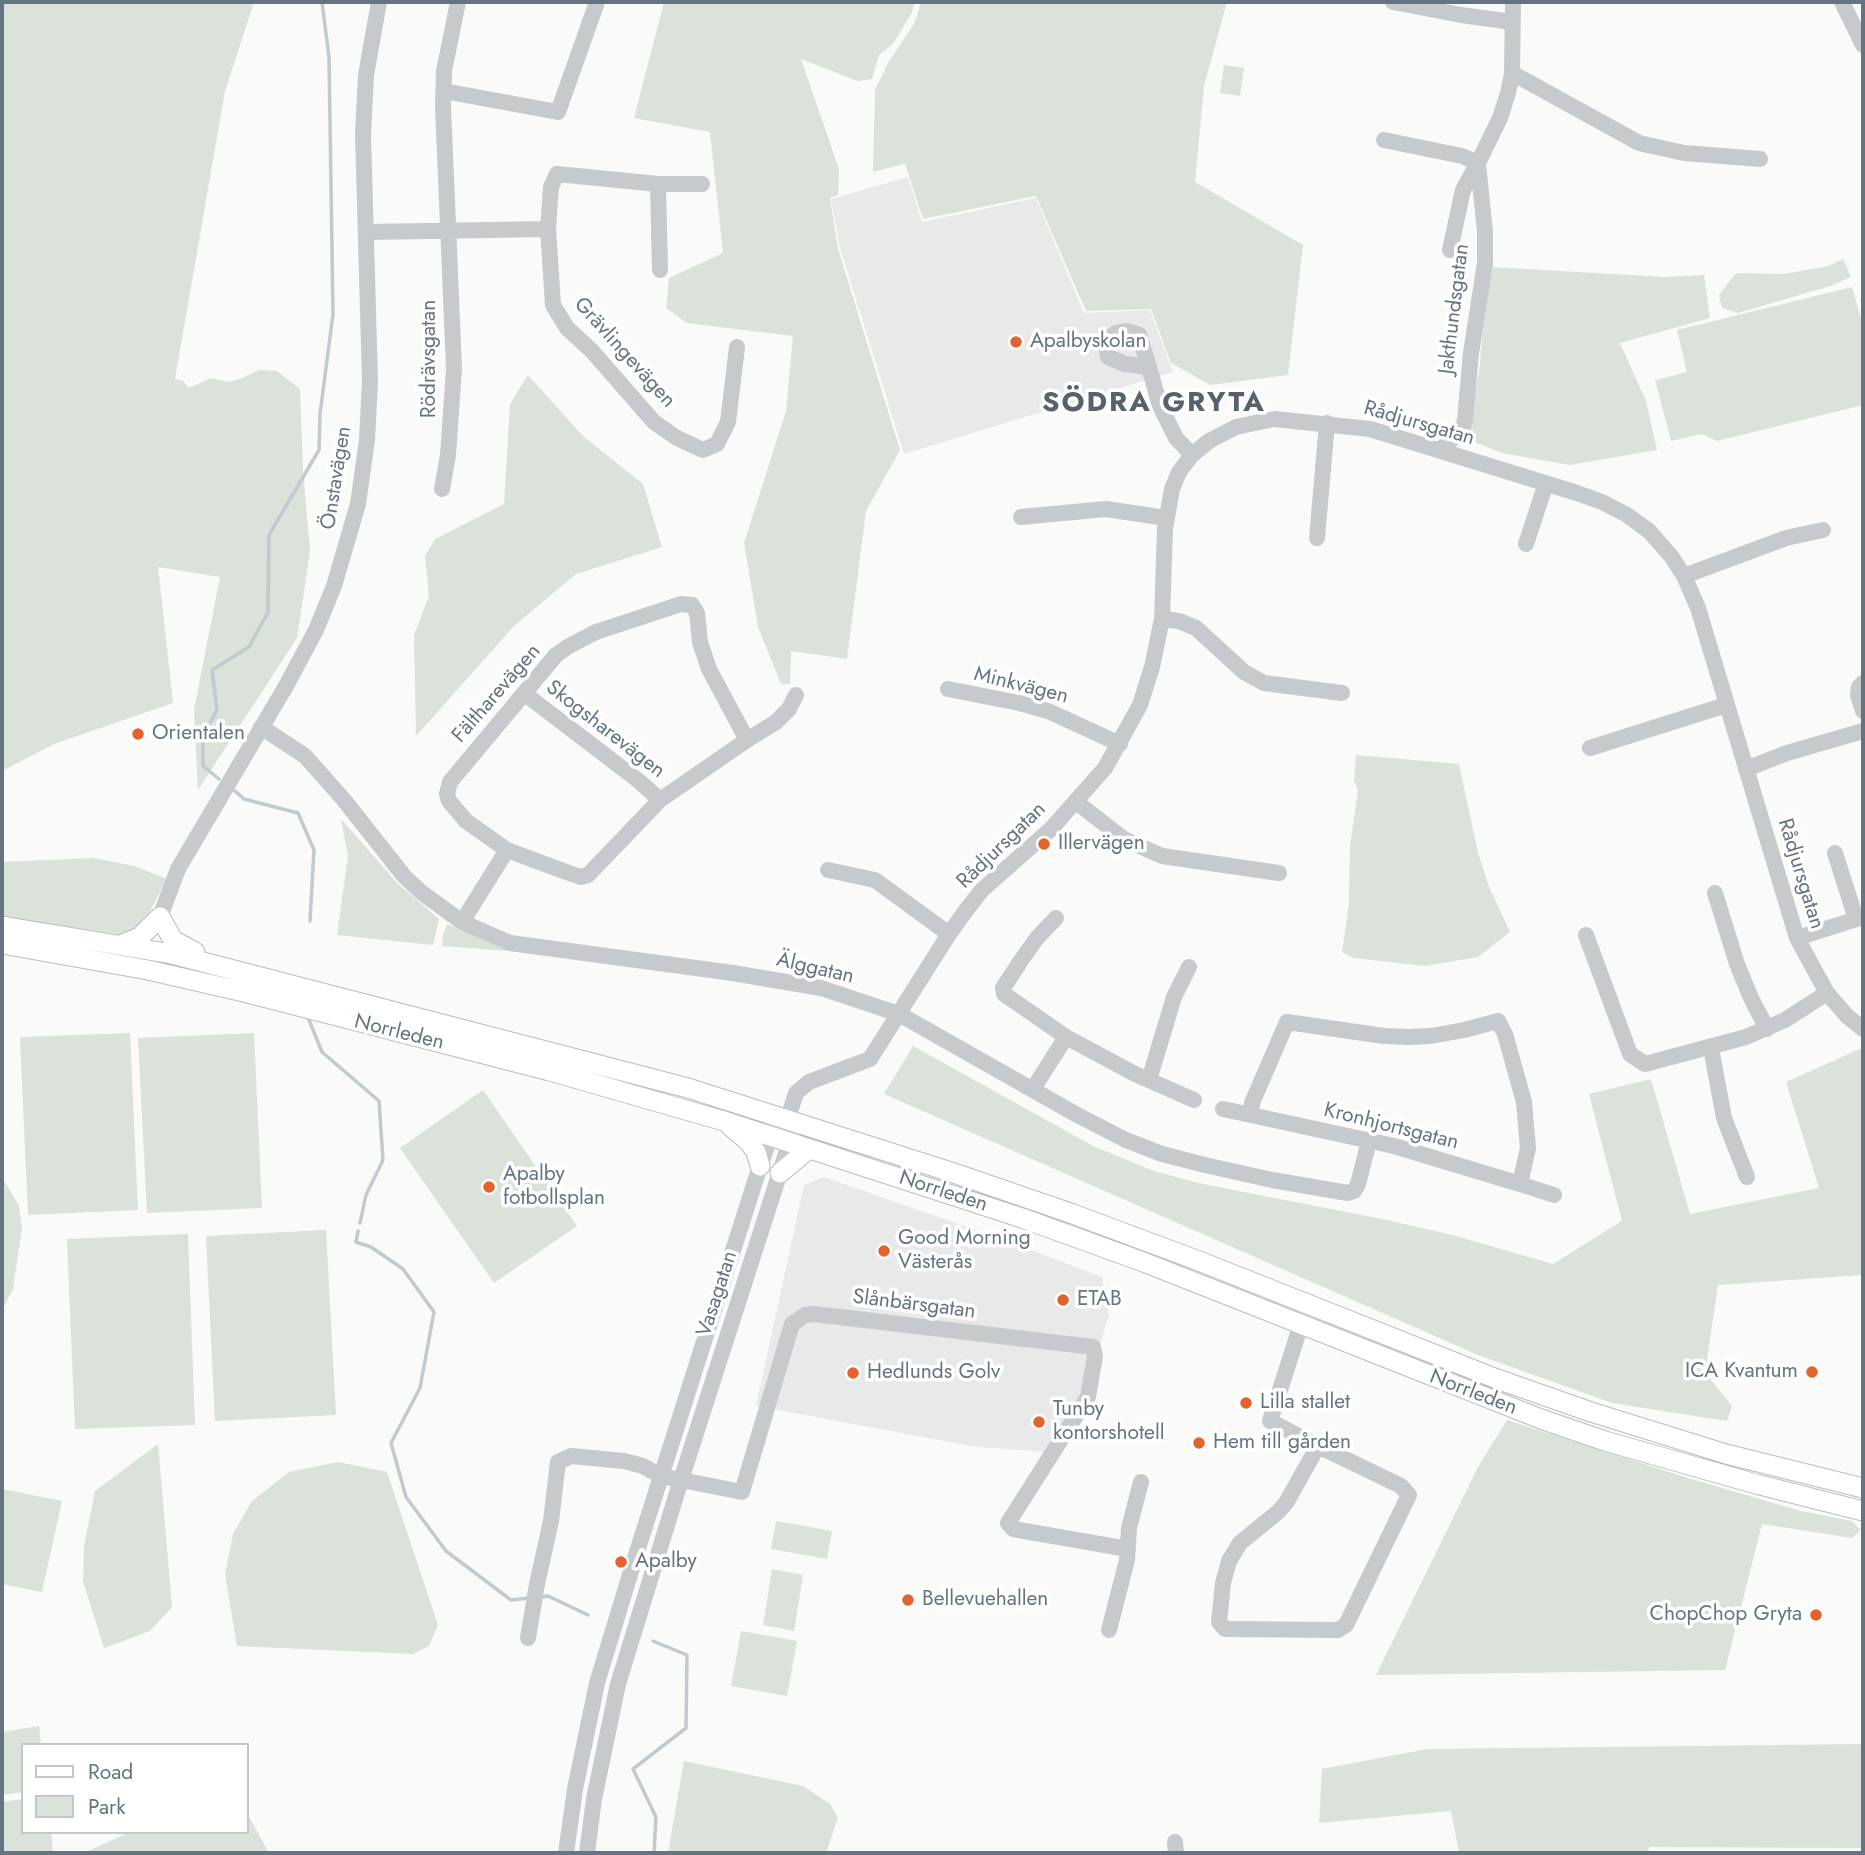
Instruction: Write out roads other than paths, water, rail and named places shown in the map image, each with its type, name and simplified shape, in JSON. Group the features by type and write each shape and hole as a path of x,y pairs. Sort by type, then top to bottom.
{"main road":[{"path":"124,944 140,937 160,917"},
{"path":"148,970 160,917"},
{"path":"160,917 173,940 189,950 210,956 220,965"},
{"name":"Norrleden","path":"2,926 153,949 220,965 575,1057 788,1118 1073,1214 1497,1379 1591,1412 1726,1454 1863,1488"},
{"name":"Norrleden","path":"2,944 148,970 248,993 550,1071 724,1121 1022,1218 1210,1287 1484,1397 1605,1441 1863,1511"},
{"path":"724,1121 748,1141 756,1152 760,1166"},
{"path":"780,1174 809,1149"}],"street":[{"name":"Önstavägen","path":"160,917 178,869 316,629 334,586 358,504 367,440 370,381 363,122 370,40 379,2"},
{"name":"Rödrävsgatan","path":"442,489 449,456 454,369 444,91 447,52 458,2"},
{"path":"444,91 558,113 597,2"},
{"path":"1393,2 1512,22"},
{"path":"1450,250 1463,190 1500,118 1512,73 1513,2"},
{"path":"1842,2 1863,45"},
{"path":"1512,73 1639,143 1684,153 1760,159"},
{"path":"1384,140 1462,156 1478,163"},
{"name":"Jakthundsgatan","path":"1440,450 1462,430 1484,276 1485,232 1478,163"},
{"name":"Grävlingevägen","path":"702,184 658,184 556,174 551,187 548,229 554,305 560,318 654,422 677,438 703,450 717,444 728,422 737,347"},
{"path":"658,184 657,255 660,270"},
{"path":"367,232 548,229"},
{"path":"1149,367 1160,406 1176,438 1192,455"},
{"name":"Rådjursgatan","path":"788,1118 796,1093 809,1082 870,1059 948,934 982,890 1051,829 1105,768 1140,705 1152,667 1162,619 1166,518 1172,489 1179,472 1192,455 1209,441 1236,427 1274,419 1370,429 1546,483 1602,502 1627,515 1661,544 1684,576 1698,608 1797,938 1827,993 1847,1016 1863,1028"},
{"path":"1317,538 1327,423"},
{"path":"1526,544 1546,483"},
{"path":"1021,517 1106,509 1166,518"},
{"path":"1684,576 1786,538 1823,530"},
{"name":"Fältharevägen","path":"747,740 709,669 700,642 697,613 692,605 681,604 596,632 556,655 450,782 447,794 454,808 466,821 507,850 581,877 588,875 660,800 776,722 789,709 796,695"},
{"path":"1162,619 1179,621 1196,628 1244,672 1264,683 1342,693"},
{"path":"1863,684 1859,687 1858,695 1863,711"},
{"name":"Minkvägen","path":"948,690 1048,710 1120,744"},
{"name":"Skogsharevägen","path":"525,694 660,800"},
{"path":"1590,748 1726,705"},
{"name":"Älggatan","path":"261,727 305,756 404,876 421,892 462,922 510,943 733,973 821,988 899,1014 1126,1140 1161,1154 1272,1180 1348,1193 1354,1191 1369,1141"},
{"path":"1746,769 1787,753 1863,731"},
{"path":"1076,802 1124,839 1149,852 1279,873"},
{"path":"462,922 507,850"},
{"path":"1797,938 1860,918 1835,853"},
{"path":"828,870 875,880 948,934"},
{"path":"1715,893 1737,964 1767,1029"},
{"path":"1056,919 1037,938 1003,988 1004,994 1066,1037 1194,1100"},
{"path":"1586,935 1630,1054 1638,1061 1650,1064 1711,1048 1767,1029 1827,993"},
{"path":"1149,1080 1174,997 1189,967"},
{"path":"1251,1115 1252,1103 1287,1023 1409,1037 1431,1036 1497,1021 1505,1034 1526,1114 1528,1148 1520,1184"},
{"path":"1033,1089 1066,1037"},
{"path":"1711,1048 1724,1118 1747,1177"},
{"name":"Kronhjortsgatan","path":"1223,1109 1439,1159 1554,1195"},
{"name":"Vasagatan","path":"566,1853 575,1788 597,1683 660,1476 760,1166 773,1129 788,1118 792,1135 790,1142 618,1684 594,1799 587,1853"},
{"path":"1307,1304 1270,1421 1401,1486 1409,1495 1346,1625 1338,1630 1225,1629 1219,1622 1223,1583 1229,1561 1240,1543 1286,1503 1318,1446"},
{"name":"Slånbärsgatan","path":"660,1476 742,1492 792,1324 805,1315 1093,1347 1095,1356 1088,1397 1009,1523 1013,1529 1128,1549"},
{"path":"528,1639 540,1565 551,1521 558,1462 571,1456 624,1461 643,1465 660,1476"},
{"path":"1109,1630 1127,1560 1129,1528 1141,1482"}],"waterway":[{"path":"219,779 203,766 203,736 217,710 212,670 249,647 268,612 269,535 319,450 320,414 333,314 329,57 322,2"},
{"path":"235,791 244,799 298,813 314,850 310,921"},
{"path":"309,1020 322,1052 379,1101 383,1160 366,1195 360,1223"},
{"path":"358,1231 356,1242 371,1247 403,1269 434,1312 420,1388 391,1443 406,1497 446,1551 511,1600 529,1598"},
{"path":"540,1597 548,1596 588,1615"},
{"path":"653,1641 687,1655 686,1728 633,1769 656,1817 654,1853"}],"place":[{"name":"Apalbyskolan","path":"1016,342"},
{"name":"Orientalen","path":"138,734"},
{"name":"Illervägen","path":"1044,844"},
{"name":"Apalby fotbollsplan","path":"489,1187"},
{"name":"Good Morning Västerås","path":"884,1251"},
{"name":"ETAB","path":"1063,1300"},
{"name":"ICA Kvantum","path":"1812,1372"},
{"name":"Hedlunds Golv","path":"853,1373"},
{"name":"Lilla stallet","path":"1246,1403"},
{"name":"Tunby kontorshotell","path":"1039,1422"},
{"name":"Hem till gården","path":"1199,1443"},
{"name":"Apalby","path":"621,1562"},
{"name":"Bellevuehallen","path":"908,1600"},
{"name":"ChopChop Gryta","path":"1816,1615"}],"district":[{"name":"SÖDRA GRYTA","path":"1154,404"}]}
